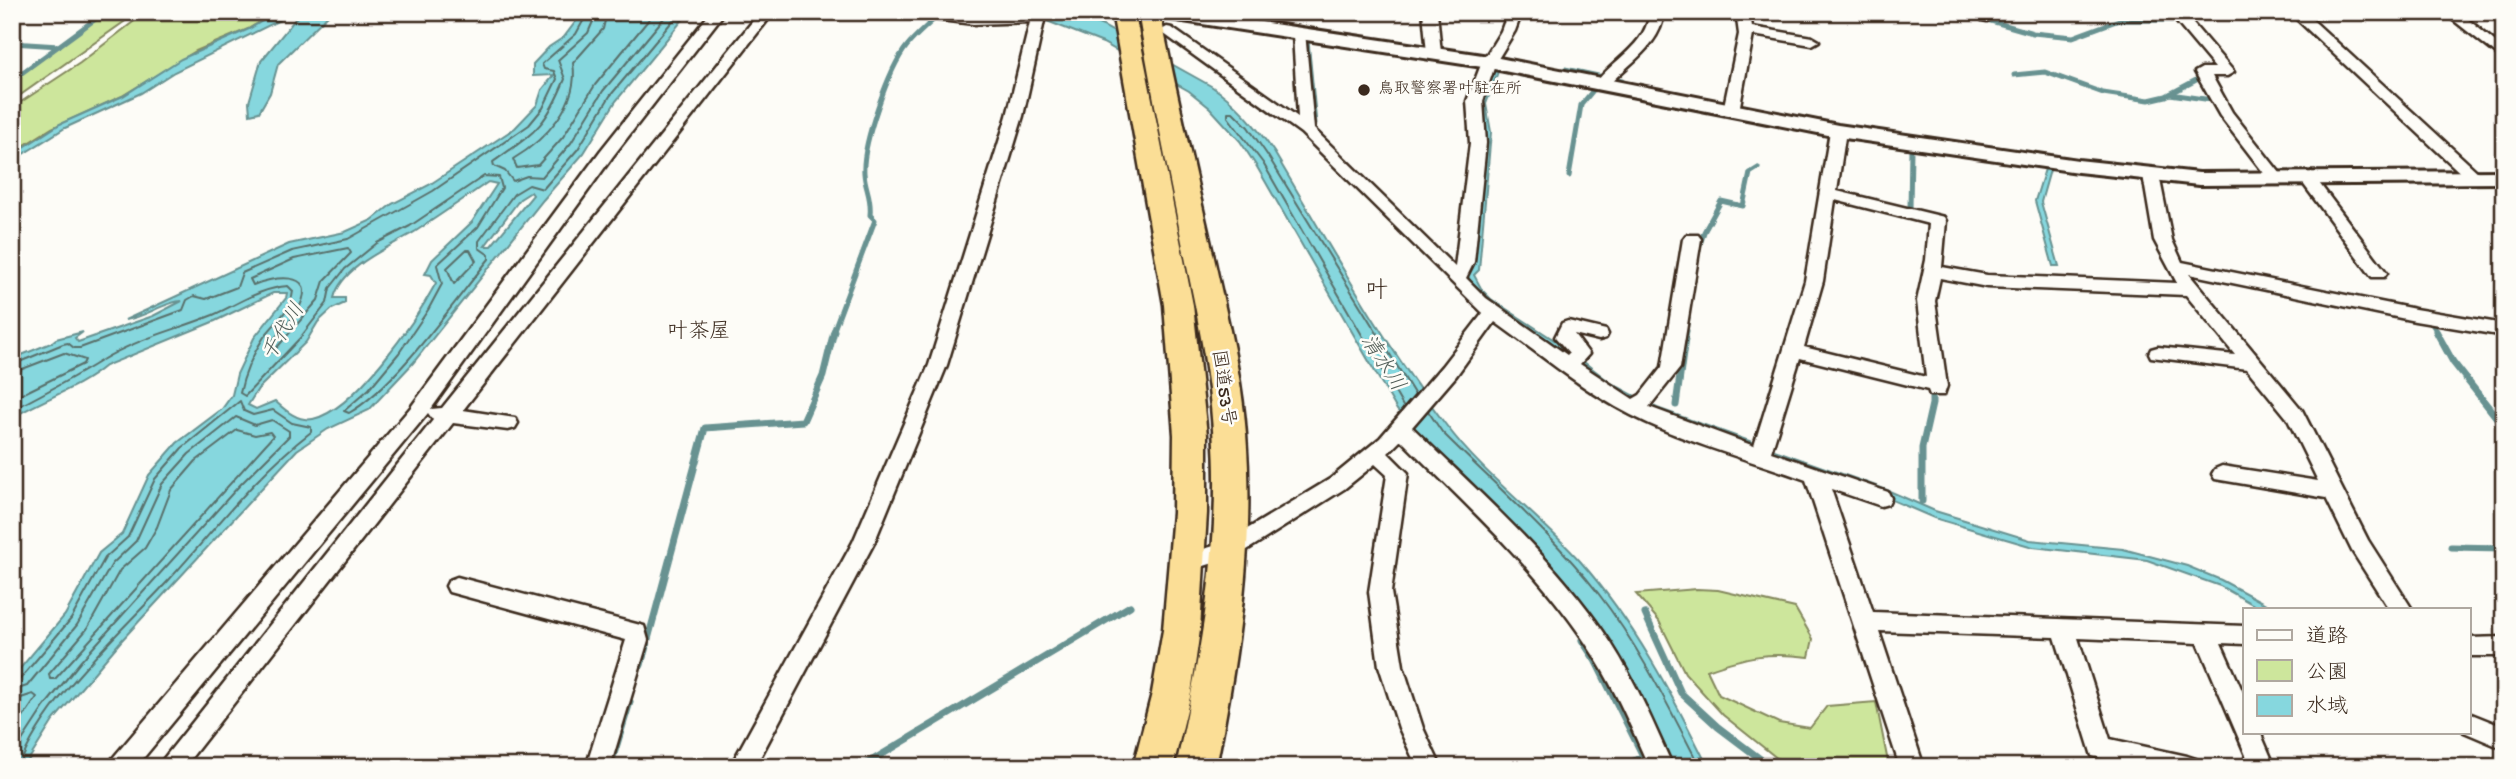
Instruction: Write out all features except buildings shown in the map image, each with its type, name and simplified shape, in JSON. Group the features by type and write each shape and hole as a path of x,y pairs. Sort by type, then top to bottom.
{"highway":[{"name":"国道53号","path":"1123,12 1147,60 1219,359 1231,449 1231,549 1217,653 1196,767"},
{"name":"国道53号","path":"1149,12 1141,110 1185,355 1191,437 1188,562 1176,671 1153,767"}],"street":[{"path":"121,767 418,412 607,153 718,12"},
{"path":"169,767 767,12"},
{"path":"742,767 863,543 939,365 1015,116 1039,15 972,20 908,12"},
{"path":"1157,12 1489,61 1838,131 1992,155 2151,175 2199,178 2504,177"},
{"path":"1430,12 1434,53"},
{"path":"1456,277 1464,268 1474,194 1479,131 1475,101 1489,61 1508,32 1515,12"},
{"path":"1602,84 1611,72 1649,38 1656,27 1657,12"},
{"path":"1731,111 1746,30 1743,12"},
{"path":"2175,12 2227,72 2202,72 2225,113 2276,178"},
{"path":"2297,12 2474,177"},
{"path":"2450,12 2504,55"},
{"path":"1746,30 1812,41"},
{"path":"1167,31 1306,130 1493,312 1566,365 1633,407 1881,498"},
{"path":"1300,35 1306,130"},
{"path":"1759,455 1766,441 1814,281 1838,131"},
{"path":"2151,175 2163,240 2175,266 2295,415 2360,545 2400,608"},
{"path":"2307,178 2378,273"},
{"path":"1792,350 1937,388 1931,334 1927,325 1926,300 1933,271 1938,221 1829,194"},
{"path":"1633,407 1647,400 1671,368 1692,239"},
{"path":"2175,266 2415,315 2504,330"},
{"path":"1933,271 1987,281 2191,289"},
{"path":"1188,562 1231,549 1337,484 1375,453 1449,371 1493,312"},
{"path":"1566,365 1580,354 1564,337 1568,327 1599,334"},
{"path":"2158,352 2252,363"},
{"path":"418,412 508,423"},
{"path":"1399,427 1520,547 1587,628 1641,723 1661,767"},
{"path":"1375,453 1398,473 1380,592 1391,666 1411,728 1429,767"},
{"path":"1814,474 1822,491 1912,767"},
{"path":"2222,474 2332,491"},
{"path":"457,586 636,633 637,640 598,767"},
{"path":"1865,621 2243,635"},
{"path":"2063,628 2101,748 2187,767"},
{"path":"2205,633 2243,720"},
{"path":"2470,647 2504,646"},
{"path":"2470,723 2504,738"},
{"path":"2249,734 2263,767"}],"green space":[{"path":"106,12 138,12 12,101 12,81"},
{"path":"146,12 276,12 248,29 196,51 122,96 52,128 12,153 12,108 80,63"},
{"path":"1718,590 1795,608 1813,639 1809,657 1757,656 1707,670 1719,695 1779,723 1810,728 1827,706 1876,702 1889,767 1788,767 1723,715 1685,673 1659,621 1636,594"}],"water":[{"path":"277,12 291,12 174,72 141,93 65,128 12,161 12,155 60,124 123,96 181,59 249,29"},
{"path":"301,12 331,12 278,64 270,93 259,112 250,114 249,102 261,61"},
{"name":"千代川","path":"583,12 689,12 616,101 584,153 543,200 413,363 369,410 328,429 297,450 121,641 53,721 24,767 12,767 12,678 65,615 99,553 122,534 149,475 177,443 222,409 232,395 237,374 254,338 286,298 287,293 273,293 215,321 105,366 83,381 12,418 12,359 56,339 83,332 75,338 78,342 153,316 182,301 125,320 289,244 345,232 372,220 392,204 429,185 515,128 537,105 542,90 554,75 533,76 533,64 549,47 564,37","holes":["488,182 497,184 472,222 432,260 425,274 431,275 436,283 414,319 383,362 347,399 330,412 313,419 302,419 275,401 256,409 248,405 258,389 306,342 318,322 332,309 345,303 345,298 334,298 347,276 368,258 416,231","531,192 533,195 491,246 485,246 520,199"]},
{"name":"清水川","path":"1024,12 1071,12 1103,26 1211,86 1246,116 1274,152 1378,326 1446,425 1477,461 1580,561 1618,609 1666,686 1708,767 1669,767 1623,676 1397,410 1240,141 1210,108 1189,91 1103,43"},
{"path":"1492,68 1499,69 1486,104 1491,132 1479,270 1474,275 1482,290 1491,299 1562,345 1611,383 1657,408 1887,490 1935,511 2030,540 2123,549 2187,566 2221,580 2273,608 2259,608 2220,586 2147,560 2033,547 1934,518 1864,488 1646,409 1489,305 1474,289 1467,274 1480,99"},
{"path":"2045,169 2050,170 2041,202 2059,266 2053,266 2035,201"}],"waterway":[{"path":"59,46 105,12"},
{"path":"833,332 875,220 870,215 864,173 867,144 878,107 900,57 910,42 934,19"},
{"path":"1984,19 2033,33 2073,37 2119,20 2173,20"},
{"path":"1307,41 1315,124"},
{"path":"12,43 59,46"},
{"path":"12,80 59,46"},
{"path":"1565,69 1622,81"},
{"path":"1500,70 1528,76"},
{"path":"2014,75 2045,72 2103,93 2149,100 2166,96 2200,78"},
{"path":"1569,176 1581,105 1595,88"},
{"path":"2170,94 2212,100"},
{"path":"1911,150 1910,209 1916,211"},
{"path":"1698,251 1704,232 1721,201 1743,206 1750,173 1758,168"},
{"path":"1686,332 1688,317"},
{"path":"2432,324 2437,332"},
{"path":"641,665 705,428 803,421 823,376 834,331"},
{"path":"1676,405 1686,331"},
{"path":"2436,331 2453,362 2504,427"},
{"path":"1922,501 1922,448 1932,404 1932,390"},
{"path":"2451,547 2504,548"},
{"path":"861,767 1130,606"},
{"path":"1645,614 1681,693 1718,727 1771,767"},
{"path":"1582,640 1595,660 1643,756 1623,767"},
{"path":"610,767 630,702"}],"place":[{"name":"鳥取警察署叶駐在所","path":"1364,90"}],"district":[{"name":"叶","path":"1377,292"},
{"name":"叶茶屋","path":"699,333"}]}
